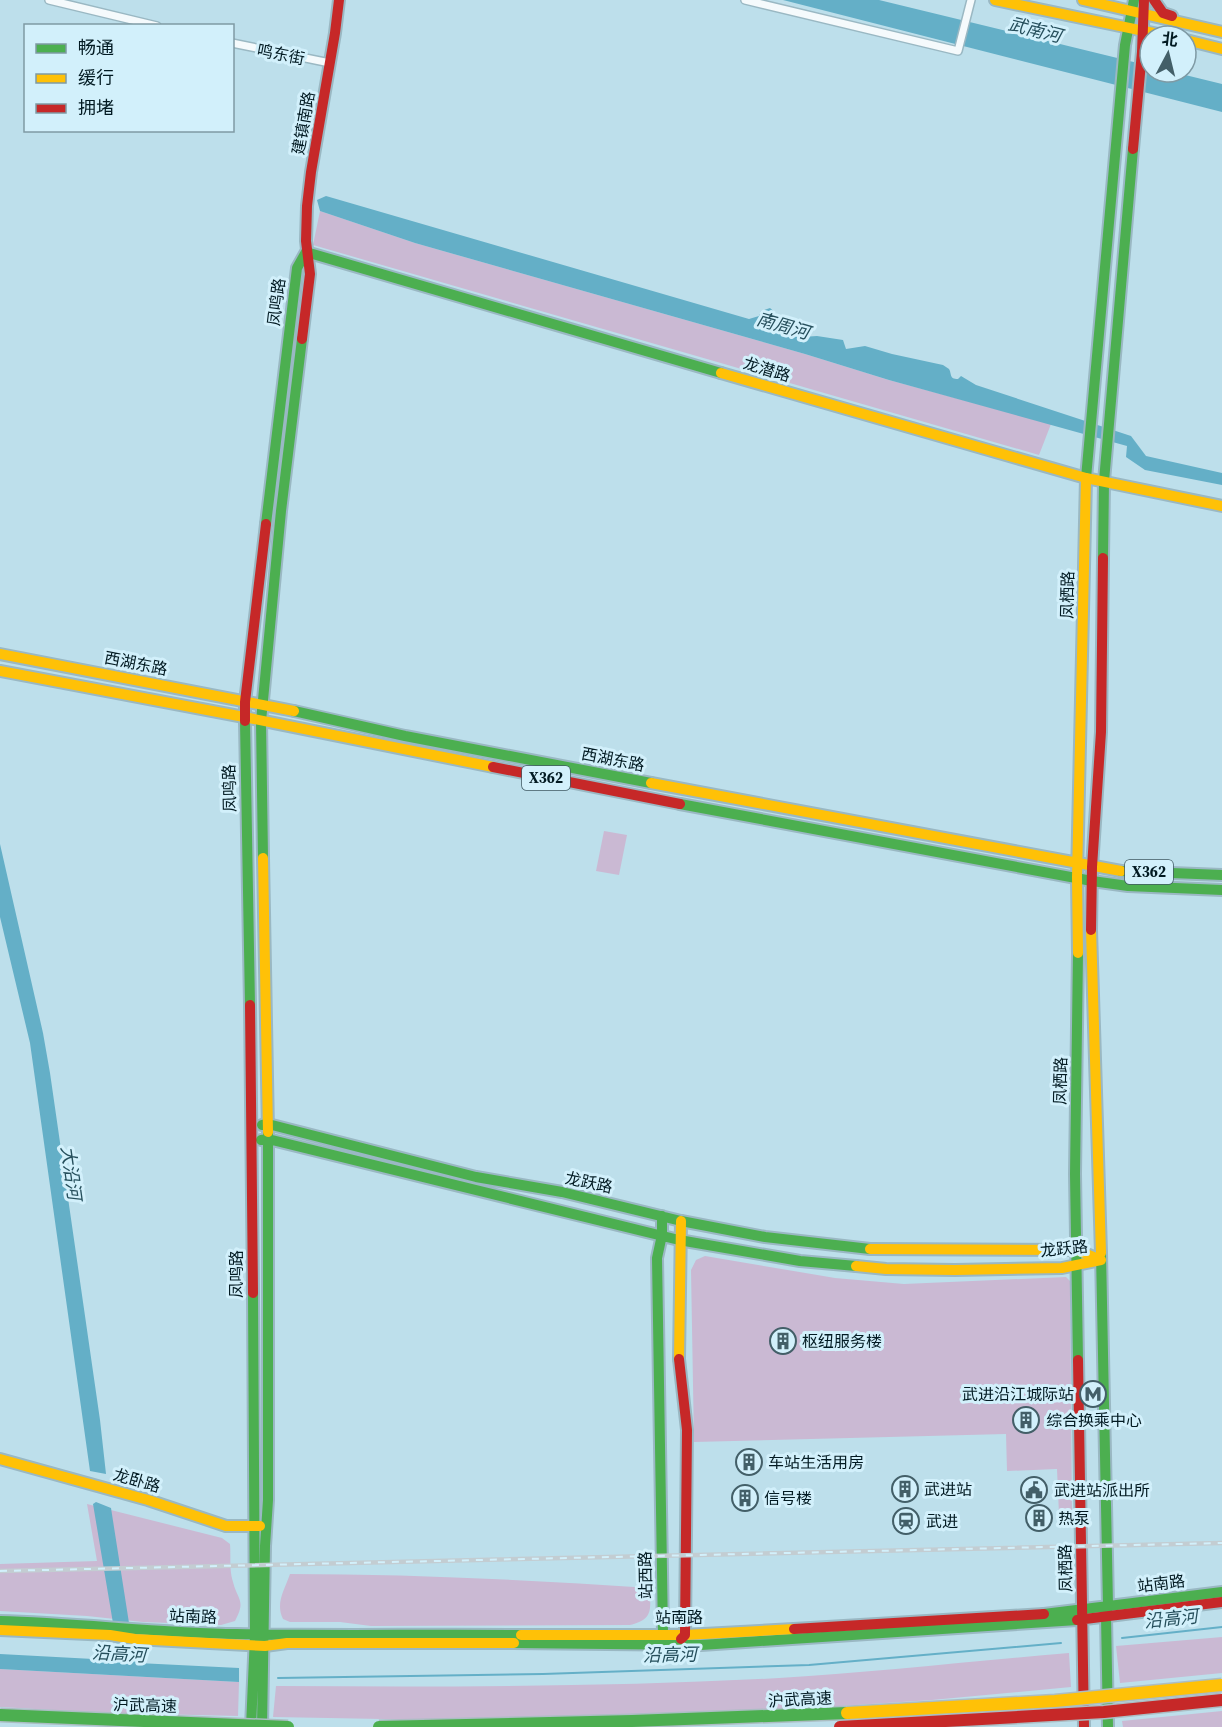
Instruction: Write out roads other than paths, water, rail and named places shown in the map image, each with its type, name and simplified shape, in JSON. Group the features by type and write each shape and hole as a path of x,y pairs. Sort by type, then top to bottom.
{"main road":[{"name":"建镇南路","path":"306,252 311,167 339,0"},
{"path":"995,0 1064,16 1138,29"},
{"path":"1083,0 1137,8 1190,24"},
{"path":"1128,27 1137,8 1144,0"},
{"path":"1154,0 1163,13 1192,24"},
{"path":"1137,8 1141,24"},
{"path":"1198,26 1222,32"},
{"name":"凤栖路","path":"1084,1727 1075,1174 1078,1001 1077,877 1086,478 1128,27"},
{"path":"1198,43 1222,49"},
{"path":"1108,1727 1100,1174 1091,957 1092,867 1101,732 1104,481 1139,84"},
{"name":"龙潜路","path":"306,252 1086,478 1222,506"},
{"name":"凤鸣路","path":"262,1727 244,717 297,268 306,252"},
{"name":"凤鸣路","path":"260,1526 268,1500 268,1124 261,721 281,511 310,274 306,252"},
{"name":"西湖东路","path":"0,654 262,704 405,736 1092,867 1189,875 1222,874"},
{"name":"西湖东路","path":"0,671 244,717 635,796 1092,881 1128,886 1222,890"},
{"name":"龙跃路","path":"252,1125 268,1124 476,1177 562,1192 681,1221 765,1237 876,1250 1077,1250 1101,1260"},
{"name":"龙跃路","path":"252,1141 268,1140 679,1240 800,1261 886,1269 955,1270 1077,1266 1101,1260"},
{"name":"站西路","path":"662,1216 662,1235 657,1258 663,1634"},
{"path":"663,1634 674,1644 685,1635 687,1441 680,1358 679,1240 681,1221"},
{"name":"龙卧路","path":"0,1459 148,1500 226,1526 260,1526"},
{"name":"站南路","path":"109,1631 299,1643 701,1645 1083,1615 1222,1592"},
{"name":"站南路","path":"1107,1611 1222,1602"},
{"name":"站南路","path":"260,1640 685,1635 1083,1615"},
{"path":"0,1621 109,1631"},
{"path":"0,1630 109,1631"},
{"name":"凤鸣路","path":"251,1727 260,1640"},
{"name":"沪武高速","path":"379,1727 606,1723 867,1712 1056,1701 1222,1685"},
{"name":"沪武高速","path":"840,1727 1104,1712 1222,1700"},
{"name":"沪武高速","path":"0,1715 288,1727"}],"street":[{"path":"49,0 149,24"},
{"path":"745,0 958,51 972,0"},
{"name":"鸣东街","path":"234,43 330,63"}],"water":[{"path":"783,0 879,0 1138,63 1138,84 1198,84 1198,78 1222,84 1222,112"},
{"name":"南周河","path":"326,196 749,319 759,316 761,311 770,308 802,337 817,336 843,340 846,349 865,346 943,365 949,369 953,378 958,379 961,376 976,385 1131,436 1146,456 1222,473 1222,485 1145,470 1126,457 1127,446 415,243 320,211 317,200"},
{"path":"0,844 50,1073 106,1474 90,1471 30,1043 0,917"},
{"path":"96,1502 111,1508 134,1655 138,1663 239,1668 239,1682 0,1669 0,1654 112,1660 117,1658 93,1504"}],"waterway":[{"name":"沿高河","path":"1122,1638 1222,1627"},
{"name":"沿高河","path":"278,1678 543,1674 809,1665 1061,1643"}],"railway":[{"path":"0,1571 1222,1543"}],"place":[{"name":"枢纽服务楼","path":"783,1341"},
{"name":"武进沿江城际站","path":"1093,1394"},
{"name":"综合换乘中心","path":"1026,1420"},
{"name":"车站生活用房","path":"749,1462"},
{"name":"武进站","path":"905,1489"},
{"name":"武进站派出所","path":"1034,1490"},
{"name":"信号楼","path":"745,1498"},
{"name":"热泵","path":"1039,1518"},
{"name":"武进","path":"906,1521"}],"water label":[{"name":"武南河","path":"1035,30"},
{"name":"大沿河","path":"71,1173"}]}
